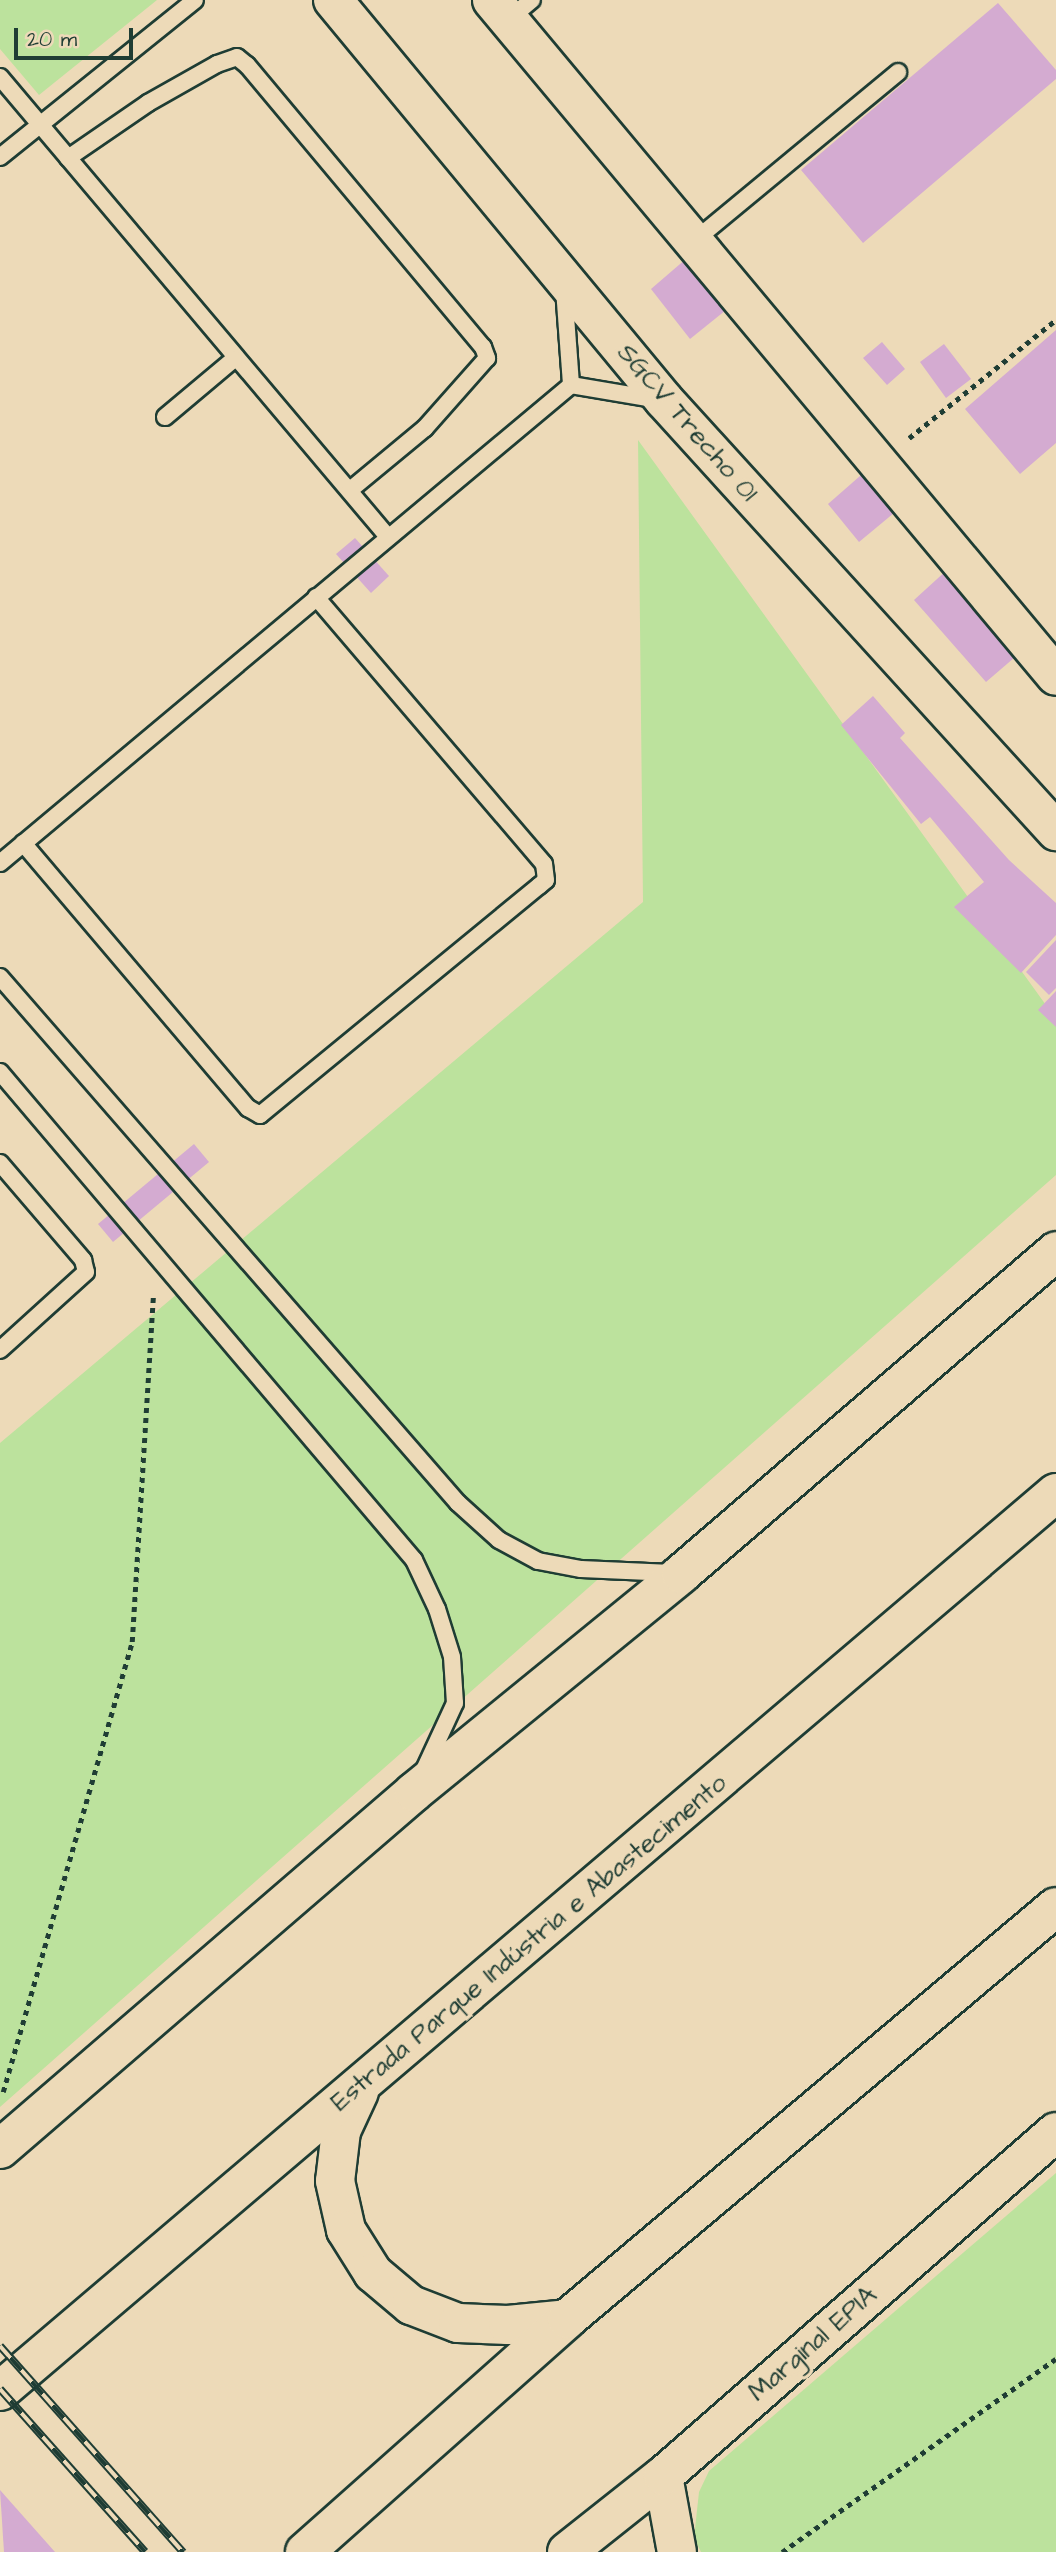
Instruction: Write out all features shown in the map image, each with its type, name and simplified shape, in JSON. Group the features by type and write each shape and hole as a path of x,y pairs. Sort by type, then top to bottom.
{"main road":[{"name":"SGCV Trecho 01","path":"333,0 664,400 1056,831"},
{"path":"511,7 694,241 1056,676"},
{"path":"0,2148 414,1792 681,1574 1056,1251"},
{"name":"Estrada Parque Indústria e Abastecimento","path":"0,2391 1056,1493"},
{"path":"305,2552 567,2319 1056,1908"},
{"path":"362,2085 341,2131 335,2181 346,2230 373,2273 411,2305 458,2323 508,2325 567,2319"},
{"name":"Marginal EPIA","path":"566,2552 663,2476 1056,2132"},
{"path":"663,2476 677,2552"}],"lane":[{"path":"0,157 195,0"},
{"path":"68,158 148,103 217,64 237,57 247,65 484,347 487,358 425,428 350,490"},
{"path":"694,241 898,72"},
{"path":"0,77 234,359 388,537"},
{"path":"564,280 571,385"},
{"path":"165,417 234,359"},
{"path":"0,863 571,385 664,400"},
{"path":"23,843 248,1108 260,1115 546,880 544,864 316,597"},
{"path":"0,977 458,1503 499,1540 538,1561 581,1569 681,1574"},
{"path":"0,1072 168,1274 414,1560 432,1597 452,1657 455,1703 414,1792"},
{"path":"0,1163 83,1260 86,1272 0,1350"}],"path":[{"path":"880,462 1056,320"},
{"path":"0,2094 9,2077 132,1642 151,1297 168,1274"},
{"path":"782,2552 1056,2359"}],"green space":[{"path":"0,0 157,0 39,95 0,49"},
{"path":"638,440 1056,1019 1056,1175 0,2107 0,1443 643,902"},
{"path":"1056,2173 1056,2552 701,2552 694,2538 699,2492 709,2471"}],"building":[{"path":"998,3 1056,70 1056,79 863,243 801,170"},
{"path":"687,258 731,306 690,339 651,289"},
{"path":"1056,330 1056,443 1020,474 965,409"},
{"path":"882,342 905,369 887,385 863,358"},
{"path":"944,344 971,379 946,398 920,362"},
{"path":"868,469 900,508 859,542 828,504"},
{"path":"355,538 389,576 371,593 336,554"},
{"path":"948,569 1021,652 986,682 914,600"},
{"path":"873,696 905,733 900,738 1009,860 1056,903 1056,935 1021,973 954,907 984,882 930,817 921,824 841,725"},
{"path":"1056,940 1056,988 1049,995 1026,972"},
{"path":"1056,991 1056,1027 1038,1010"},
{"path":"194,1144 209,1162 113,1242 98,1224"},
{"path":"0,2490 55,2552 4,2552"}],"railway":[{"path":"0,2346 183,2552"},
{"path":"0,2389 145,2552"}]}
